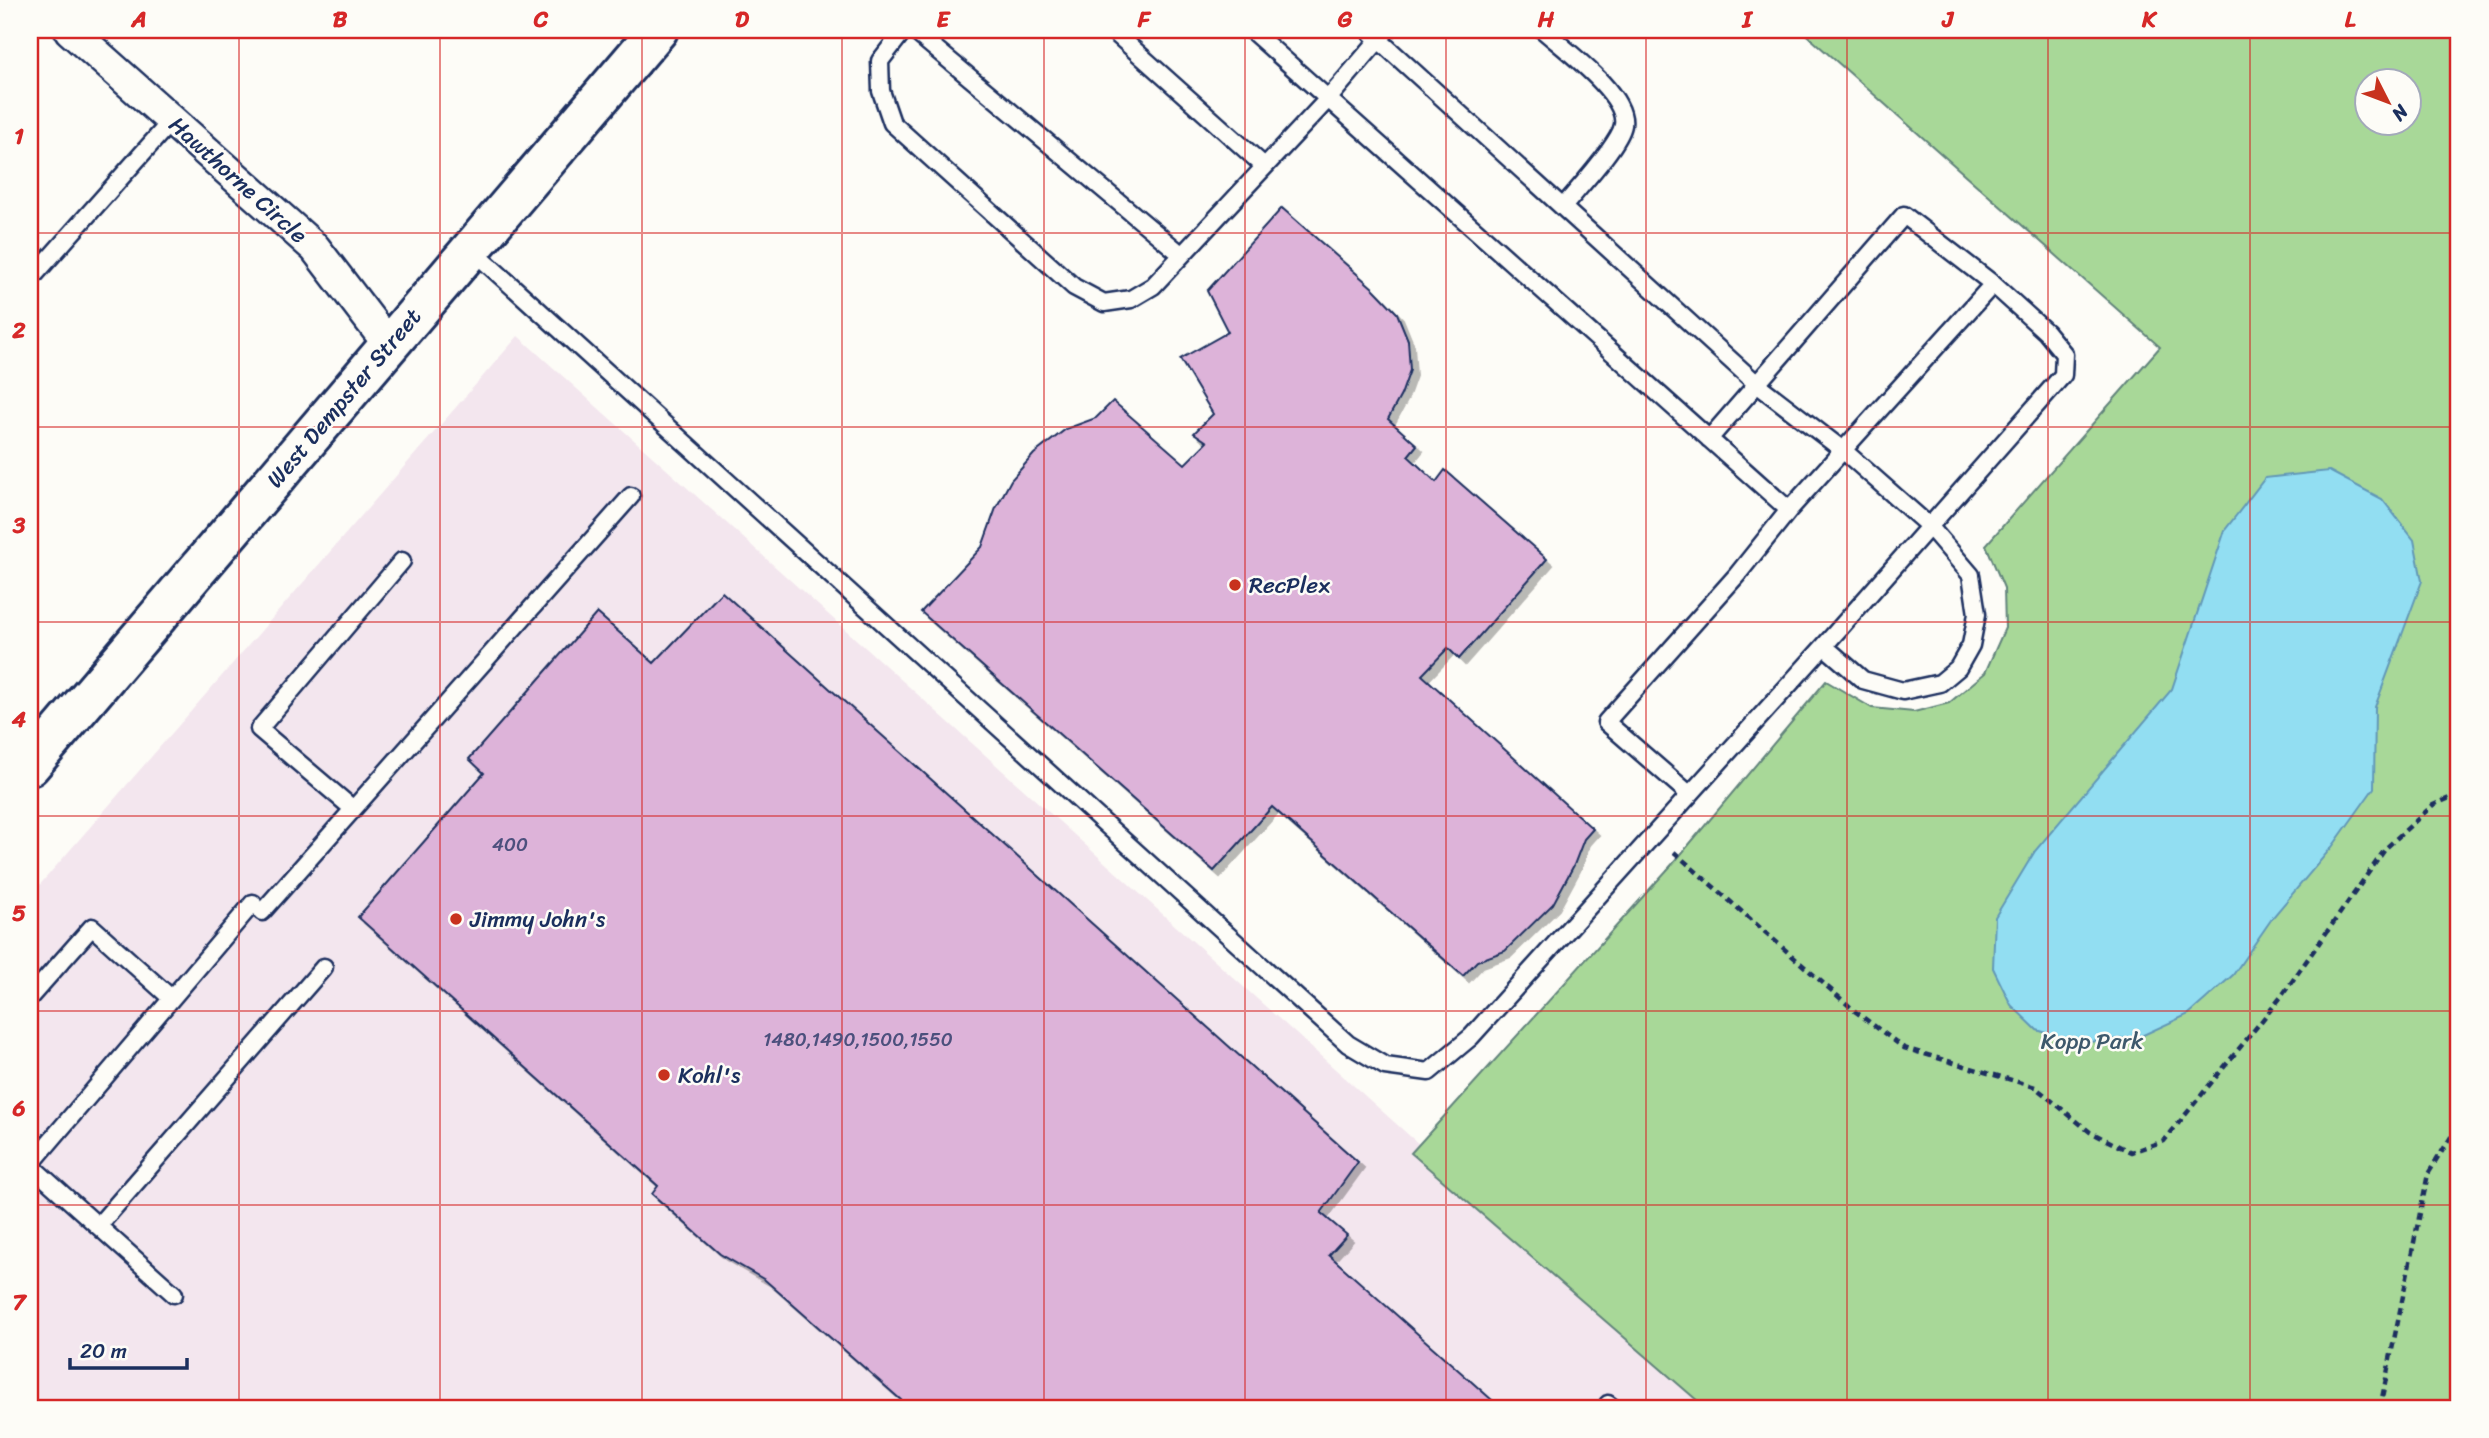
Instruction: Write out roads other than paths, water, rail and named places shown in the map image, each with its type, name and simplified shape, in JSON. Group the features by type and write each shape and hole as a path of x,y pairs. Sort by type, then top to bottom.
{"main road":[{"name":"West Dempster Street","path":"30,766 658,30"}],"street":[{"name":"Hawthorne Circle","path":"70,30 315,248 389,345"}],"lane":[{"path":"904,30 880,61 881,91 892,123 1074,287 1104,303 1131,299 1153,286 1328,99 1378,33 1758,385 1843,451 1929,526 1971,575 1977,614 1971,645 1958,668 1940,683 1903,691 1863,680 1824,646"},
{"path":"913,30 1182,255"},
{"path":"1112,30 1264,166"},
{"path":"1251,30 1789,510"},
{"path":"1543,30 1611,91 1622,109 1623,127 1607,154 1563,207"},
{"path":"30,280 172,120"},
{"path":"471,249 1348,1044 1385,1066 1429,1072 1471,1037 1655,835 2063,375 2064,354 2046,331 1993,284 1904,215 1709,439"},
{"path":"1689,794 1606,722 1737,575 1789,510 1993,284"},
{"path":"174,1294 30,1165 171,998 352,808 631,496"},
{"path":"352,808 259,729 402,561"},
{"path":"30,997 92,927 171,998"},
{"path":"98,1226 324,967"}],"water":[{"path":"2329,471 2382,499 2414,540 2422,581 2375,707 2374,788 2332,847 2273,917 2233,975 2189,1014 2139,1037 2079,1043 2037,1030 2011,1005 1993,968 1995,917 2035,851 2172,689 2225,530 2265,478"}],"place":[{"name":"RecPlex","path":"1235,585"},
{"name":"Jimmy John's","path":"456,919"},
{"name":"Kohl's","path":"664,1075"}],"park label":[{"name":"Kopp Park","path":"2092,1041"}]}
